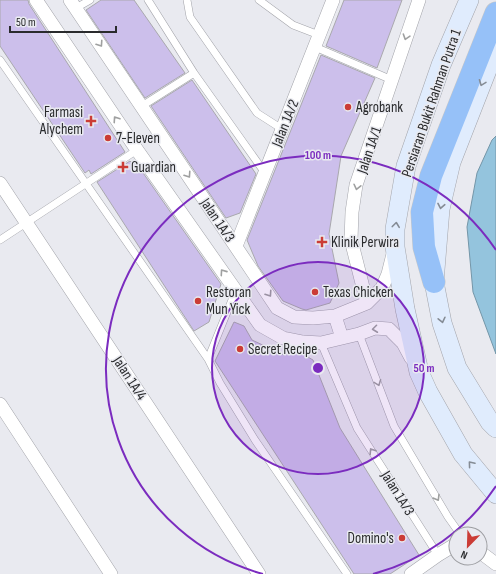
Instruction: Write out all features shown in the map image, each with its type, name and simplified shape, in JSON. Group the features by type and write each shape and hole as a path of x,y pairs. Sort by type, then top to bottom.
{"highway":[{"path":"434,282 424,247 422,212 431,176 496,13"}],"main road":[{"name":"Persiaran Bukit Rahman Putra 1","path":"469,0 441,65 406,166 395,229 395,247 405,309 419,372 428,392 462,454 496,494"},
{"path":"496,47 451,162 440,209 434,282 442,323 457,368 490,422 496,428"}],"street":[{"name":"Jalan 1A/3","path":"36,0 136,150 260,325 283,338 303,342 321,343 359,334 375,328 389,329 403,343 419,372"},
{"name":"Jalan 1A/2","path":"236,246 333,0"},
{"name":"Jalan 1A/1","path":"366,303 351,240 352,212 356,185 419,0"},
{"name":"Jalan 1A/3","path":"73,4 278,308 294,317 313,318 335,316 366,303 382,288 388,274 395,247"},
{"name":"Jalan 1A/4","path":"0,183 259,574"},
{"path":"335,316 342,338"},
{"path":"0,404 111,574"},
{"path":"411,574 448,549"}],"lane":[{"path":"73,4 90,0"},
{"path":"148,0 194,72 265,173"},
{"path":"187,0 190,17 257,113 282,129"},
{"path":"259,0 292,25 317,41 392,80"},
{"path":"0,60 208,359 220,383 255,440 347,574"},
{"path":"142,106 194,72"},
{"path":"0,240 136,150"},
{"path":"208,359 236,290"},
{"path":"359,334 394,426 454,526"},
{"name":"Jalan 1A/3","path":"321,343 356,428 438,555"}],"water":[{"path":"496,136 496,354 473,292 467,227 477,173 492,140"}],"building":[{"path":"0,0 28,0 29,4 125,152 91,174 89,170 85,173 0,46"},
{"path":"101,0 134,0 185,73 145,98 86,10"},
{"path":"344,0 402,0 377,68 326,46"},
{"path":"321,55 375,78 341,156 329,234 339,283 330,303 306,310 283,301 258,266 247,240"},
{"path":"192,80 256,174 240,213 226,218 151,106"},
{"path":"134,160 221,284 209,322 194,331 97,182"},
{"path":"234,322 244,326 252,340 284,355 296,350 313,360 340,428 419,555 390,574 354,574 215,361"}],"place":[{"name":"Agrobank","path":"348,107"},
{"name":"Farmasi Alychem","path":"91,121"},
{"name":"7-Eleven","path":"108,138"},
{"name":"Guardian","path":"123,167"},
{"name":"Klinik Perwira","path":"322,242"},
{"name":"Texas Chicken","path":"315,292"},
{"name":"Restoran Mun Yick","path":"198,301"},
{"name":"Secret Recipe","path":"240,349"},
{"name":"Domino's","path":"402,538"}]}
